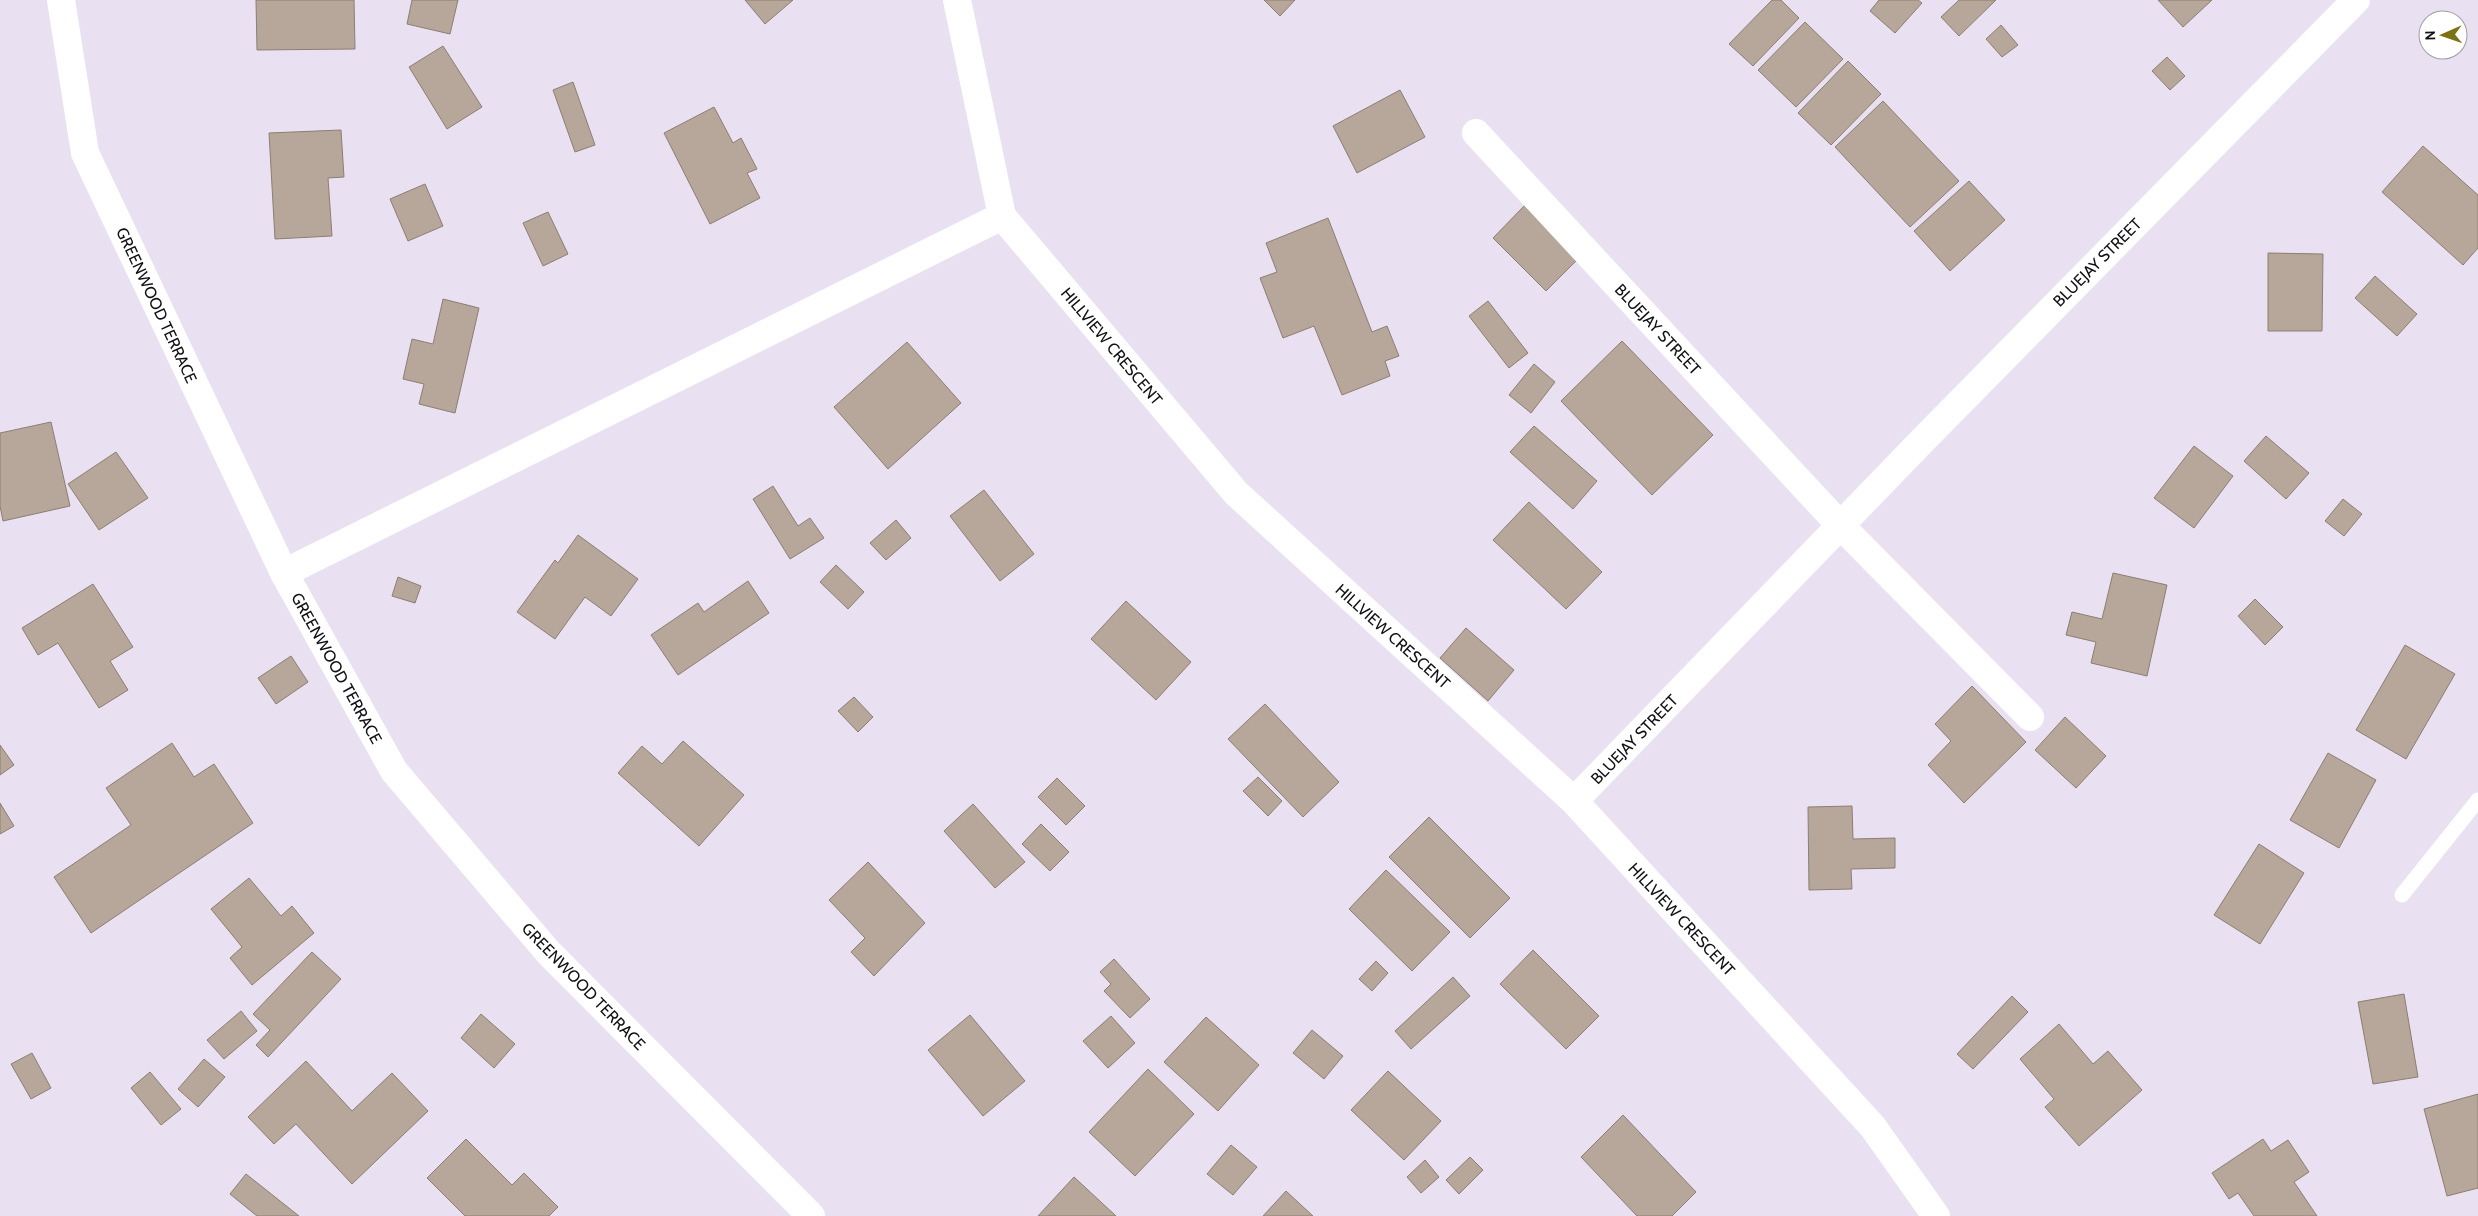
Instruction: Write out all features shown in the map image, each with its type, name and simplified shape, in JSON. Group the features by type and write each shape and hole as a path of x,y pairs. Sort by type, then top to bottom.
{"street":[{"name":"GREENWOOD TERRACE","path":"61,0 85,153 284,573 394,771 548,952 811,1216"},
{"name":"HILLVIEW CRESCENT","path":"957,0 1002,216 1236,493 1574,801 1873,1127 1936,1216"},
{"name":"BLUEJAY STREET","path":"1574,801 1840,525 2356,0"},
{"name":"BLUEJAY STREET","path":"1476,133 1840,525 2030,717"},
{"path":"284,573 1002,216"}],"lane":[{"path":"2402,895 2478,800"}],"building":[{"path":"256,0 354,0 355,49 257,50"},
{"path":"412,0 458,0 450,34 407,24"},
{"path":"745,0 793,0 765,24"},
{"path":"1264,0 1295,0 1280,16"},
{"path":"1772,0 1781,0 1799,18 1753,66 1729,44"},
{"path":"1879,0 1918,0 1922,3 1895,33 1870,11"},
{"path":"1959,0 1996,0 1959,36 1941,17"},
{"path":"2158,0 2212,0 2183,27"},
{"path":"1805,22 1843,59 1796,107 1758,70"},
{"path":"2001,25 2018,45 2002,57 1986,39"},
{"path":"443,46 482,107 447,129 409,67"},
{"path":"2167,57 2185,76 2170,90 2152,71"},
{"path":"1848,61 1881,94 1831,145 1798,113"},
{"path":"573,82 595,145 575,152 553,90"},
{"path":"1400,90 1425,137 1357,173 1333,126"},
{"path":"1883,101 1959,181 1910,227 1835,147"},
{"path":"714,107 733,143 741,138 757,169 747,173 760,198 710,224 664,133"},
{"path":"341,130 344,177 328,178 332,236 275,239 269,133"},
{"path":"2423,146 2478,195 2478,248 2463,265 2382,192"},
{"path":"1969,181 2005,220 1950,271 1914,231"},
{"path":"425,184 443,226 408,241 390,199"},
{"path":"1525,205 1579,258 1546,291 1493,238"},
{"path":"548,212 568,254 543,266 523,223"},
{"path":"1328,218 1372,332 1387,326 1399,356 1385,361 1390,376 1342,395 1314,326 1283,338 1260,278 1277,272 1266,243"},
{"path":"2268,253 2323,254 2322,331 2268,331"},
{"path":"2375,276 2417,314 2397,336 2355,298"},
{"path":"443,299 479,308 455,413 419,404 424,384 403,379 412,339 433,344"},
{"path":"1488,301 1528,353 1509,368 1469,316"},
{"path":"1622,341 1713,435 1652,495 1561,401"},
{"path":"907,342 961,403 888,469 834,407"},
{"path":"1534,364 1555,382 1531,413 1509,395"},
{"path":"51,422 70,506 3,521 0,506 0,433"},
{"path":"1534,426 1597,481 1573,509 1510,452"},
{"path":"2266,436 2309,473 2286,499 2244,461"},
{"path":"2194,446 2233,476 2194,528 2154,498"},
{"path":"116,452 148,498 99,530 68,484"},
{"path":"773,486 798,526 810,518 824,538 790,559 753,499"},
{"path":"984,490 1034,554 1000,581 950,516"},
{"path":"2343,499 2362,514 2344,536 2325,521"},
{"path":"1529,502 1602,572 1566,609 1493,540"},
{"path":"896,520 911,538 886,560 870,543"},
{"path":"578,535 638,579 611,616 585,597 555,639 517,612 555,560 558,563"},
{"path":"836,565 864,592 848,609 820,582"},
{"path":"2113,573 2167,585 2147,676 2091,663 2096,642 2066,635 2072,612 2102,619"},
{"path":"398,577 421,586 415,603 392,596"},
{"path":"748,581 769,613 678,675 651,635 698,603 704,612"},
{"path":"93,584 133,647 110,661 128,690 99,708 58,643 38,655 22,628"},
{"path":"2255,599 2283,627 2265,645 2238,616"},
{"path":"1126,601 1191,662 1156,700 1091,639"},
{"path":"1466,628 1514,670 1488,701 1440,658"},
{"path":"2405,645 2455,674 2406,759 2356,730"},
{"path":"291,656 308,682 276,704 258,678"},
{"path":"1972,686 2026,742 1964,803 1928,765 1951,741 1935,724"},
{"path":"854,697 873,717 858,732 838,711"},
{"path":"1265,704 1339,782 1303,817 1228,739"},
{"path":"2065,717 2106,756 2076,788 2035,750"},
{"path":"683,741 744,795 699,846 618,773 642,746 662,764"},
{"path":"172,743 194,777 214,764 253,823 91,933 54,877 131,825 106,788"},
{"path":"0,745 14,765 0,775"},
{"path":"2328,753 2376,780 2339,848 2290,820"},
{"path":"1258,777 1282,801 1268,816 1243,791"},
{"path":"1057,778 1085,806 1066,825 1038,797"},
{"path":"0,803 14,826 0,834"},
{"path":"973,804 1025,862 995,888 944,831"},
{"path":"1852,806 1853,839 1895,838 1895,868 1851,869 1852,889 1809,890 1808,807"},
{"path":"1429,817 1510,898 1470,938 1389,857"},
{"path":"1041,824 1069,852 1050,871 1022,844"},
{"path":"2259,844 2304,873 2260,944 2214,915"},
{"path":"868,862 925,923 874,976 851,952 865,938 829,900"},
{"path":"1386,870 1450,932 1412,971 1349,909"},
{"path":"249,878 281,916 292,906 314,933 252,985 230,958 242,947 211,909"},
{"path":"1533,950 1599,1016 1566,1049 1500,984"},
{"path":"312,952 341,979 268,1057 256,1045 270,1030 253,1014"},
{"path":"1114,959 1150,999 1130,1018 1104,991 1111,984 1100,972"},
{"path":"1376,961 1388,973 1372,991 1359,979"},
{"path":"1453,977 1470,996 1411,1049 1395,1031"},
{"path":"2404,994 2418,1077 2373,1084 2358,1002"},
{"path":"2012,996 2028,1012 1973,1069 1957,1054"},
{"path":"241,1011 257,1031 224,1059 207,1040"},
{"path":"481,1014 515,1044 494,1068 461,1038"},
{"path":"970,1015 1025,1081 983,1116 928,1050"},
{"path":"1111,1016 1135,1043 1108,1068 1083,1041"},
{"path":"1206,1017 1259,1065 1218,1111 1164,1062"},
{"path":"2059,1024 2093,1064 2108,1051 2142,1090 2079,1146 2045,1107 2054,1099 2020,1059"},
{"path":"1312,1030 1343,1056 1324,1079 1293,1053"},
{"path":"32,1053 51,1088 31,1099 11,1064"},
{"path":"204,1059 225,1077 198,1107 178,1089"},
{"path":"306,1061 352,1111 392,1073 428,1111 352,1184 296,1124 274,1144 248,1117"},
{"path":"1148,1069 1194,1114 1135,1176 1089,1132"},
{"path":"1388,1071 1441,1121 1404,1160 1351,1110"},
{"path":"150,1072 181,1109 161,1125 131,1088"},
{"path":"2478,1094 2478,1188 2447,1196 2424,1109"},
{"path":"1623,1115 1696,1192 1672,1216 1637,1216 1581,1157"},
{"path":"466,1139 512,1185 524,1173 558,1207 549,1216 465,1216 427,1178"},
{"path":"2263,1139 2271,1151 2288,1140 2309,1172 2294,1182 2317,1216 2254,1216 2238,1193 2229,1199 2212,1173"},
{"path":"1231,1145 1257,1167 1233,1195 1207,1174"},
{"path":"1470,1157 1483,1170 1459,1194 1446,1180"},
{"path":"1425,1160 1439,1177 1421,1193 1407,1177"},
{"path":"246,1174 299,1216 257,1216 230,1194"},
{"path":"1074,1177 1116,1216 1038,1216"},
{"path":"1286,1191 1313,1216 1263,1216"}]}
